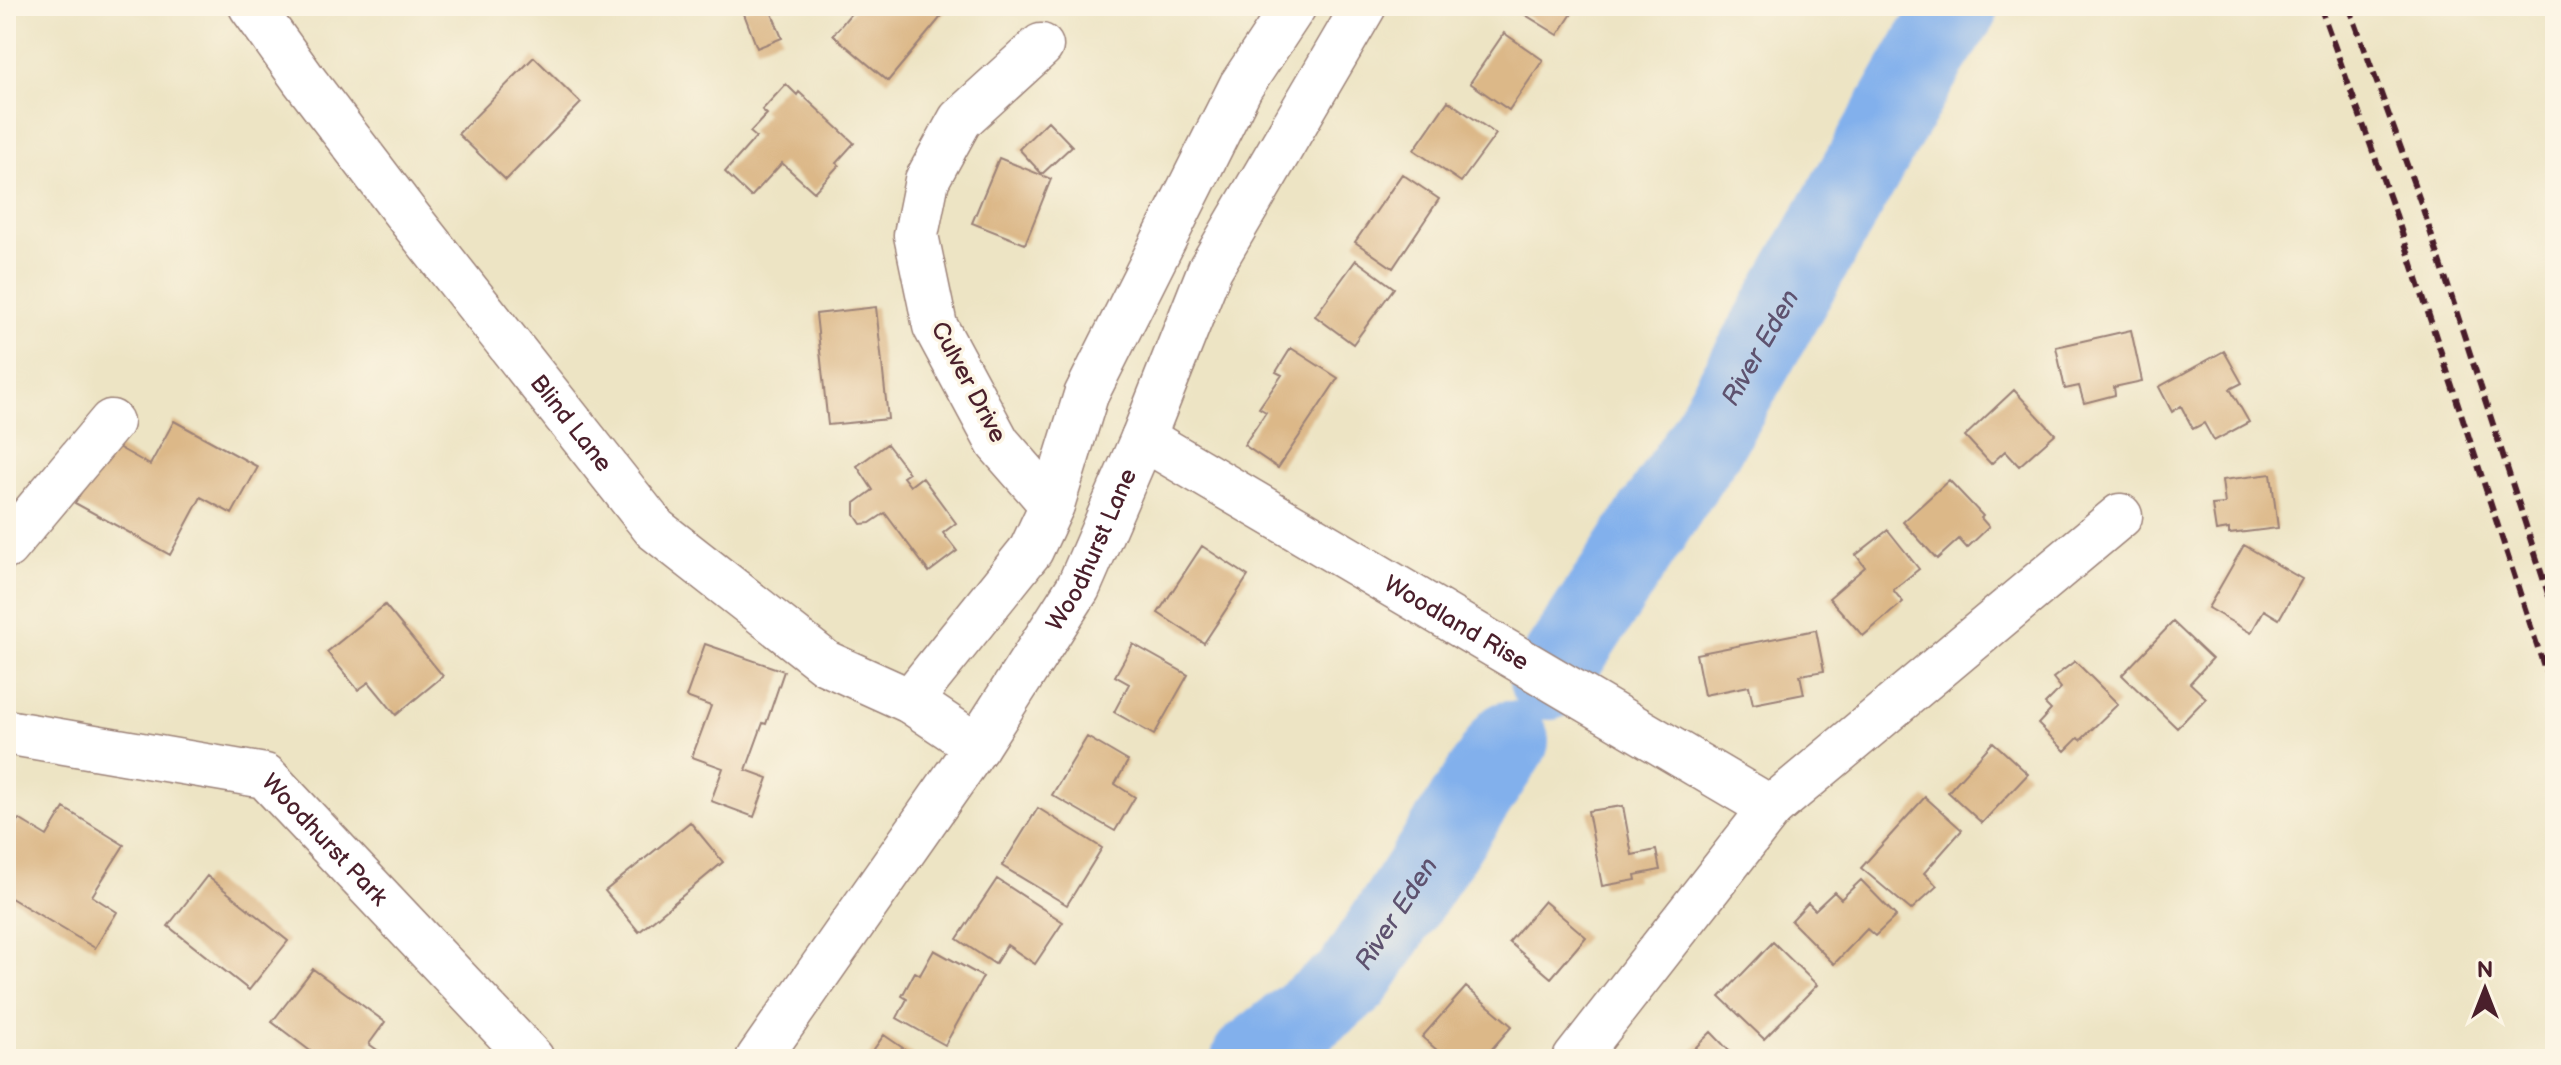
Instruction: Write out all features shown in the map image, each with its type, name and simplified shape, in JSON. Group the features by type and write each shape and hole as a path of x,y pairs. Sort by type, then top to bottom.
{"street":[{"name":"Blind Lane","path":"251,6 410,219 655,529 826,663 910,701 977,746"},
{"path":"910,701 1031,550 1052,505 1086,395 1241,86 1294,6"},
{"name":"Woodhurst Lane","path":"758,1059 977,746 1078,588 1143,438 1210,269 1364,6"},
{"name":"Culver Drive","path":"1041,46 960,120 927,180 916,235 935,326 998,443 1052,505"},
{"path":"6,547 111,422"},
{"name":"Woodland Rise","path":"1143,438 1771,808"},
{"path":"1575,1059 1771,808 2120,516"},
{"name":"Woodhurst Park","path":"6,732 265,776 532,1059"}],"building":[{"path":"755,6 769,6 782,38 757,48 743,11"},
{"path":"857,6 950,6 888,81 833,35"},
{"path":"1511,6 1577,6 1558,35"},
{"path":"1504,33 1543,60 1509,110 1470,83"},
{"path":"534,57 581,103 506,180 458,134"},
{"path":"786,84 797,95 799,92 854,143 814,192 782,163 751,197 725,172 756,137 750,132 767,114 762,110"},
{"path":"1448,101 1496,134 1461,182 1414,150"},
{"path":"1048,121 1072,146 1042,174 1019,149"},
{"path":"999,158 1051,179 1025,244 972,223"},
{"path":"1402,174 1439,199 1393,268 1355,242"},
{"path":"1356,260 1394,288 1353,344 1315,316"},
{"path":"876,307 888,419 828,425 816,314"},
{"path":"2131,330 2142,381 2114,387 2115,395 2084,403 2079,386 2065,389 2056,347"},
{"path":"1291,348 1338,378 1278,468 1244,445 1266,412 1259,408 1282,375 1276,372"},
{"path":"2224,351 2242,383 2230,389 2249,422 2214,441 2204,423 2193,429 2181,406 2172,412 2159,387"},
{"path":"2014,390 2055,434 2019,466 2005,451 1991,464 1965,436"},
{"path":"174,421 258,467 232,514 201,497 170,555 75,503 109,442 150,465"},
{"path":"887,444 909,473 903,477 910,486 922,477 956,523 943,533 957,551 929,572 885,513 870,523 861,524 855,515 855,503 873,490 857,466"},
{"path":"2271,474 2278,528 2229,534 2229,529 2216,531 2212,505 2225,504 2222,480"},
{"path":"1949,480 1983,516 1981,518 1989,527 1967,548 1959,539 1937,559 1903,522"},
{"path":"1888,530 1919,569 1893,590 1903,602 1863,636 1829,598 1865,567 1856,555"},
{"path":"2244,545 2302,579 2279,619 2264,610 2251,633 2208,608"},
{"path":"1202,546 1248,576 1204,643 1158,613"},
{"path":"385,605 443,676 396,715 369,682 358,690 327,652"},
{"path":"2173,622 2212,659 2190,683 2206,698 2177,728 2122,675"},
{"path":"1816,630 1824,671 1800,675 1804,694 1753,704 1749,686 1704,695 1696,654"},
{"path":"705,644 784,671 746,770 768,778 754,817 711,801 723,768 692,757 711,706 686,697"},
{"path":"1133,644 1188,675 1154,735 1114,712 1129,684 1115,676"},
{"path":"2075,661 2118,704 2065,751 2038,724 2051,710 2045,704 2061,688 2053,678"},
{"path":"1087,737 1128,761 1115,784 1135,797 1115,831 1052,795"},
{"path":"1993,742 2028,774 1982,823 1948,792"},
{"path":"1925,797 1962,830 1924,873 1937,886 1911,910 1861,868"},
{"path":"1623,806 1632,855 1656,850 1660,870 1635,875 1636,880 1602,886 1588,811"},
{"path":"64,808 124,845 92,896 117,912 95,948 6,895 6,838 19,819 47,836"},
{"path":"1038,808 1102,848 1067,905 1002,866"},
{"path":"690,822 723,862 639,932 605,891"},
{"path":"207,876 288,941 249,990 168,926"},
{"path":"997,879 1063,922 1035,964 1007,945 995,964 957,939"},
{"path":"1861,880 1896,916 1875,936 1867,929 1834,964 1791,921 1808,903 1815,910 1834,892 1841,899"},
{"path":"1544,901 1586,937 1551,978 1509,942"},
{"path":"1773,942 1817,985 1764,1039 1720,997"},
{"path":"934,950 983,977 945,1045 897,1018 907,999 902,996 915,972 920,975"},
{"path":"313,969 385,1022 369,1044 384,1055 381,1059 321,1059 272,1022"},
{"path":"1466,987 1512,1026 1483,1059 1447,1059 1422,1037"},
{"path":"1711,1032 1737,1059 1684,1059"},
{"path":"884,1035 919,1059 867,1059"}],"waterway":[{"name":"River Eden","path":"1549,680 1706,441 1931,48 1959,6"},
{"name":"River Eden","path":"1251,1059 1352,980 1509,741"}],"railway":[{"path":"2320,6 2396,215 2555,700"},
{"path":"2349,6 2422,206 2555,615"}]}
